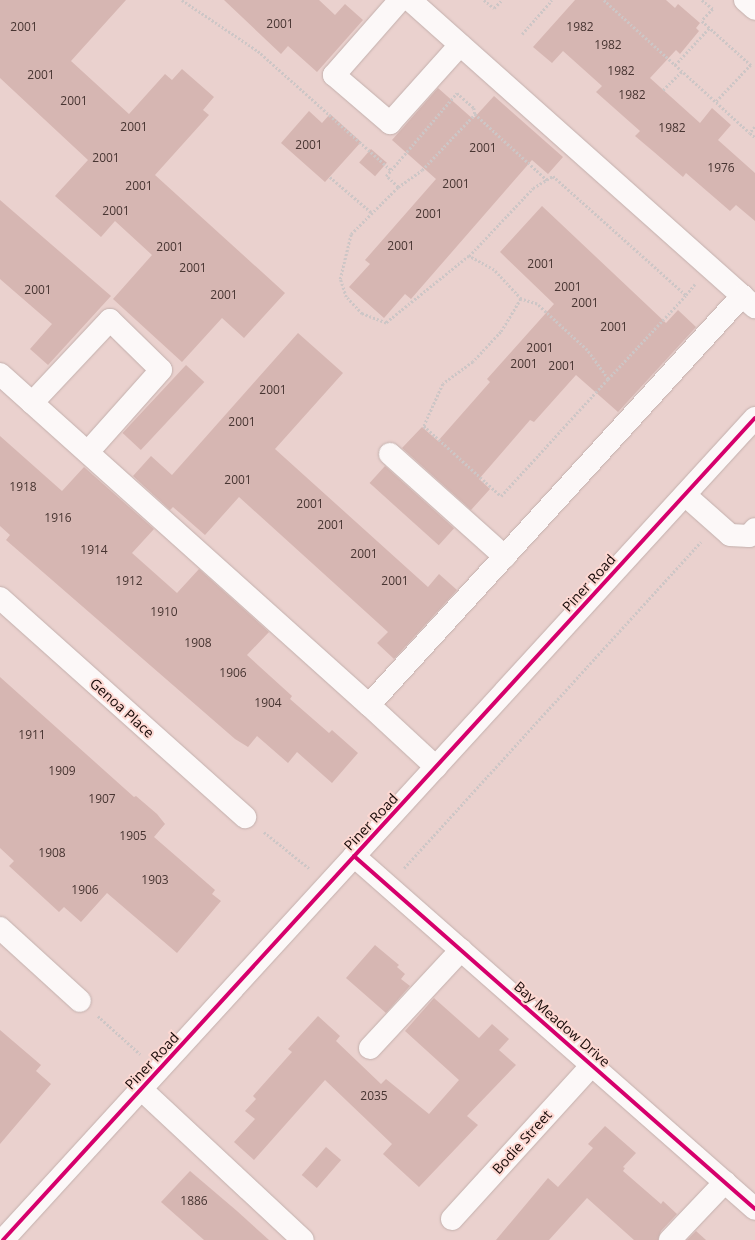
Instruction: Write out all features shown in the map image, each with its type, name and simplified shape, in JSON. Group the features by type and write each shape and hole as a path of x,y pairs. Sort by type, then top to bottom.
{"street":[{"path":"400,0 334,75 390,123 460,45"},
{"path":"369,705 505,557 749,302 410,0"},
{"path":"745,0 755,9"},
{"path":"32,403 110,320 161,370 88,452"},
{"path":"0,374 436,767"},
{"name":"Piner Road","path":"3,1240 755,418"},
{"path":"390,454 505,557"},
{"path":"685,495 730,535 749,536 755,529"},
{"name":"Genoa Place","path":"0,598 245,817"},
{"name":"Bay Meadow Drive","path":"354,856 755,1209"},
{"path":"0,928 80,1001"},
{"path":"370,1048 461,950"},
{"name":"Bodie Street","path":"452,1219 592,1065"},
{"path":"141,1089 303,1240"},
{"path":"670,1240 724,1182"}],"path":[{"path":"182,0 258,51 391,170"},
{"path":"484,0 494,8 502,0"},
{"path":"522,34 552,0"},
{"path":"604,0 755,137"},
{"path":"702,0 713,9 702,20 751,65 716,102"},
{"path":"675,65 710,27"},
{"path":"663,90 682,71"},
{"path":"398,187 386,176 457,94 474,108 475,114 547,180"},
{"path":"475,114 422,170 398,187 371,212 351,234 340,279 346,297 362,314 386,323 469,256 533,188 553,176 686,295"},
{"path":"750,133 755,127"},
{"path":"330,177 371,212"},
{"path":"469,256 494,270 521,299 538,304 587,350 608,379"},
{"path":"521,299 500,332 474,362 444,384 424,426 501,496 710,268"},
{"path":"403,870 718,525"},
{"path":"245,817 329,884"},
{"path":"80,1001 159,1070"}],"building":[{"path":"0,0 126,0 71,61 129,114 165,74 172,80 182,69 214,97 203,110 209,115 155,175 285,293 244,338 222,318 182,362 113,299 152,255 115,221 101,237 55,196 88,160 0,78"},
{"path":"224,0 319,0 335,15 345,4 363,20 317,72 288,46 281,54"},
{"path":"575,0 666,0 675,8 678,4 700,23 696,28 699,31 680,54 676,50 650,78 700,123 712,108 731,125 718,140 755,173 755,221 736,205 730,211 686,173 683,177 635,136 640,131 596,92 602,86 563,51 552,63 533,47"},
{"path":"438,88 473,119 494,96 563,157 548,174 532,160 411,299 405,294 384,318 349,287 370,264 365,260 436,179 392,140"},
{"path":"309,111 322,123 330,114 361,142 325,182 281,143"},
{"path":"371,149 387,163 375,176 359,163"},
{"path":"0,200 111,296 48,365 30,349 52,324 0,279"},
{"path":"542,206 666,323 678,310 696,327 618,412 576,375 534,422 530,420 479,479 490,489 471,510 402,448 422,427 438,441 490,382 487,379 554,304 500,252"},
{"path":"298,333 343,373 275,449 428,587 439,574 457,590 394,659 377,643 388,632 239,497 205,535 173,507 170,510 133,476 151,456 172,475"},
{"path":"186,365 204,382 141,450 123,433"},
{"path":"0,436 62,491 84,467 154,529 132,553 177,593 199,569 269,632 247,655 292,696 290,699 329,733 332,730 358,753 332,783 297,752 288,763 257,736 248,747 235,739 6,540 10,535 0,526"},
{"path":"385,466 454,528 439,545 370,483"},
{"path":"0,677 134,797 136,796 157,814 165,824 154,837 215,890 212,894 221,901 177,953 107,893 81,922 64,907 59,912 9,866 14,861 0,848"},
{"path":"375,945 399,965 397,967 405,974 401,979 410,986 386,1013 346,978"},
{"path":"434,998 479,1038 492,1024 509,1039 499,1050 516,1065 467,1116 478,1125 419,1187 383,1154 392,1144 325,1080 254,1160 234,1142 255,1119 245,1111 256,1099 253,1096 292,1052 288,1049 318,1016 340,1036 336,1041 381,1084 386,1079 429,1114 459,1080 405,1031"},
{"path":"0,1030 41,1065 36,1071 51,1084 0,1144"},
{"path":"605,1126 636,1153 623,1167 625,1168 623,1171 661,1204 663,1201 677,1214 661,1231 658,1240 634,1240 587,1198 549,1240 496,1240 548,1178 558,1187 593,1148 588,1144"},
{"path":"326,1147 341,1160 317,1188 302,1175"},
{"path":"190,1171 269,1240 204,1240 161,1202"},
{"path":"696,1231 706,1240 687,1240"}],"cycle path":[{"path":"3,1240 755,418"},
{"path":"354,856 755,1209"}]}
